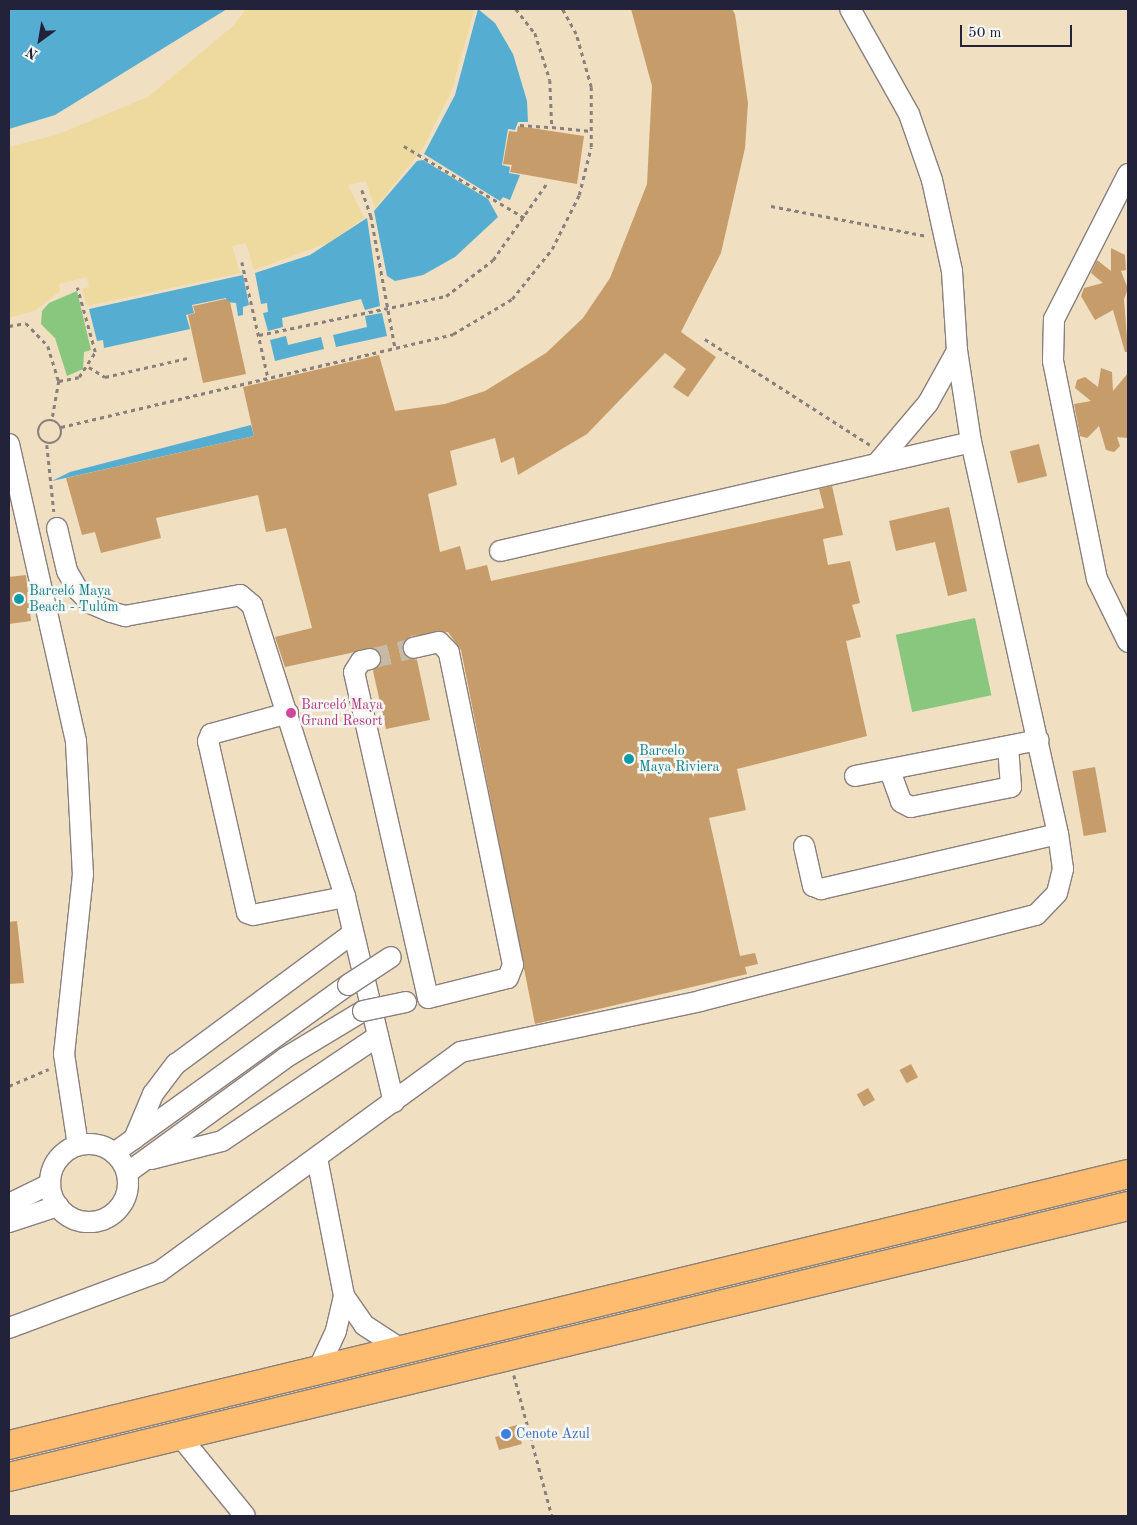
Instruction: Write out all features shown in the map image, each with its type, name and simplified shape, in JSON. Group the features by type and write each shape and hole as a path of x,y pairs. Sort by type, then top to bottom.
{"highway":[{"path":"9,1445 404,1351 1128,1174"},
{"path":"9,1477 179,1435 510,1359 1128,1206"}],"street":[{"path":"9,1328 159,1272 460,1052 700,1001 1036,915 1057,893 1064,869 1058,834 971,442 957,351 952,271 932,180 908,114 850,9"},
{"path":"1128,174 1054,319 1053,361 1097,579 1128,642"},
{"path":"879,461 928,403 957,351"},
{"path":"500,551 879,461 971,442"},
{"path":"9,444 76,742 83,874 65,1063 78,1146"},
{"path":"57,528 67,571 78,590 90,602 111,612 125,616 240,595 246,598 288,713 345,897 394,1102"},
{"path":"127,1173 285,1058 363,1011 428,998 508,978 513,965 449,652 439,642 414,648"},
{"path":"370,659 361,662 354,672 428,998"},
{"path":"288,713 211,734 208,741 247,913 253,915 345,897"},
{"path":"856,776 890,771 1038,740"},
{"path":"890,771 901,802 911,807 1010,787 1008,746"},
{"path":"804,846 814,886 821,889 1058,834"},
{"path":"134,1138 153,1094 176,1064 353,932"},
{"path":"114,1153 348,985 416,942"},
{"path":"144,1160 222,1141 378,1036"},
{"path":"97,1145 114,1153 127,1173 126,1196 109,1217 81,1221 58,1206 50,1184 56,1162 78,1146 97,1145"},
{"path":"316,1158 344,1296 364,1325 404,1351"},
{"path":"9,1204 50,1184"},
{"path":"9,1222 58,1206"},
{"path":"317,1372 336,1331 344,1296"},
{"path":"179,1435 245,1516"}],"path":[{"path":"516,9 535,34 550,80 552,127"},
{"path":"61,427 453,334 512,299 552,249 579,195 591,131 591,87 576,34 562,9"},
{"path":"520,124 591,131"},
{"path":"404,146 525,218"},
{"path":"259,335 446,296 493,260 525,218 547,183"},
{"path":"362,190 389,309 395,347"},
{"path":"771,206 945,240"},
{"path":"242,262 268,377"},
{"path":"58,381 79,377 89,368 94,342 77,287"},
{"path":"9,326 19,322 35,329 48,346 58,381 52,420"},
{"path":"704,340 868,442 879,461"},
{"path":"89,368 105,377 187,358"},
{"path":"52,420 61,427"},
{"path":"52,420 38,427 38,438 47,445 57,528"},
{"path":"47,445 57,442 61,427"},
{"path":"9,1086 65,1063"},
{"path":"510,1359 552,1516"}],"green space":[{"path":"77,291 91,350 84,352 83,369 67,376 55,338 41,324 42,311 49,303"},
{"path":"975,618 991,695 912,712 896,635"}],"sand":[{"path":"246,9 474,10 452,90 423,148 375,208 366,181 348,185 364,218 328,243 254,270 246,243 232,246 240,273 87,306 82,289 89,287 87,277 59,284 60,291 36,310 9,318 9,147 59,134 148,97 233,26"}],"water":[{"path":"9,9 227,9 55,115 9,129"},
{"path":"478,9 495,23 513,54 527,101 528,122 518,122 515,130 508,129 502,165 510,167 509,173 520,175 510,200 503,197 500,201 424,154 455,95"},
{"path":"423,160 488,199 498,217 455,257 423,275 395,281 387,276 374,211 417,161"},
{"path":"367,218 380,306 365,310 361,299 282,318 283,327 268,331 263,313 268,312 267,303 261,304 255,273 310,255"},
{"path":"243,275 249,305 243,307 243,315 238,316 236,303 226,302 226,298 192,305 194,313 186,315 190,329 104,348 103,340 97,341 89,309"},
{"path":"382,313 387,336 336,347 333,335 367,327 365,316"},
{"path":"286,336 288,345 321,337 324,349 275,361 270,340"},
{"path":"251,425 254,436 52,481 70,472"}],"building":[{"path":"631,9 732,9 735,14 748,103 745,148 721,253 681,332 716,357 688,397 673,387 686,369 665,353 587,434 518,475 514,457 501,463 495,438 450,451 457,485 428,494 440,552 460,546 466,570 487,565 491,581 824,508 819,489 832,486 843,535 823,539 828,565 850,561 860,603 852,605 861,637 846,641 867,736 737,769 746,810 709,818 740,956 755,953 758,964 745,967 747,974 535,1024 461,650 448,632 411,636 403,645 406,656 417,660 430,720 386,729 373,671 382,657 374,648 285,667 275,637 312,628 286,528 266,532 258,495 156,518 161,538 101,553 95,532 82,535 66,478 254,436 243,387 379,355 395,411 445,404 485,391 546,353 583,318 610,278 647,184 652,86"},
{"path":"518,126 584,136 577,184 510,172 512,165 503,164 509,131 517,132"},
{"path":"1111,248 1125,255 1126,270 1121,271 1128,289 1124,299 1128,352 1125,352 1113,310 1095,320 1081,296 1084,288 1103,283 1091,273 1097,260 1111,271"},
{"path":"225,299 230,302 246,374 203,383 188,315 195,313 193,306"},
{"path":"1101,368 1112,372 1113,391 1128,373 1128,438 1117,437 1120,446 1114,452 1106,450 1099,426 1087,438 1080,436 1074,404 1091,401 1075,388 1077,380 1085,377 1098,387"},
{"path":"1039,444 1047,476 1018,483 1010,451"},
{"path":"949,507 967,591 948,596 935,542 896,551 889,521"},
{"name":"Barceló Maya Beach - Tulúm","path":"26,575 31,621 9,624 9,577"},
{"path":"1095,767 1106,832 1084,836 1072,771"},
{"path":"17,921 24,983 9,984 9,922"},
{"path":"911,1064 918,1077 907,1083 900,1070"},
{"path":"868,1088 875,1100 864,1107 857,1094"},
{"path":"517,1425 522,1444 499,1450 495,1437 503,1435 502,1429"}],"tunnel":[{"path":"370,659 414,648"}],"place":[{"name":"Barceló Maya Beach - Tulúm","path":"19,599"},
{"name":"Barceló Maya Grand Resort","path":"291,713"},
{"name":"Barcelo Maya Riviera","path":"629,759"},
{"name":"Cenote Azul","path":"506,1434"}]}
